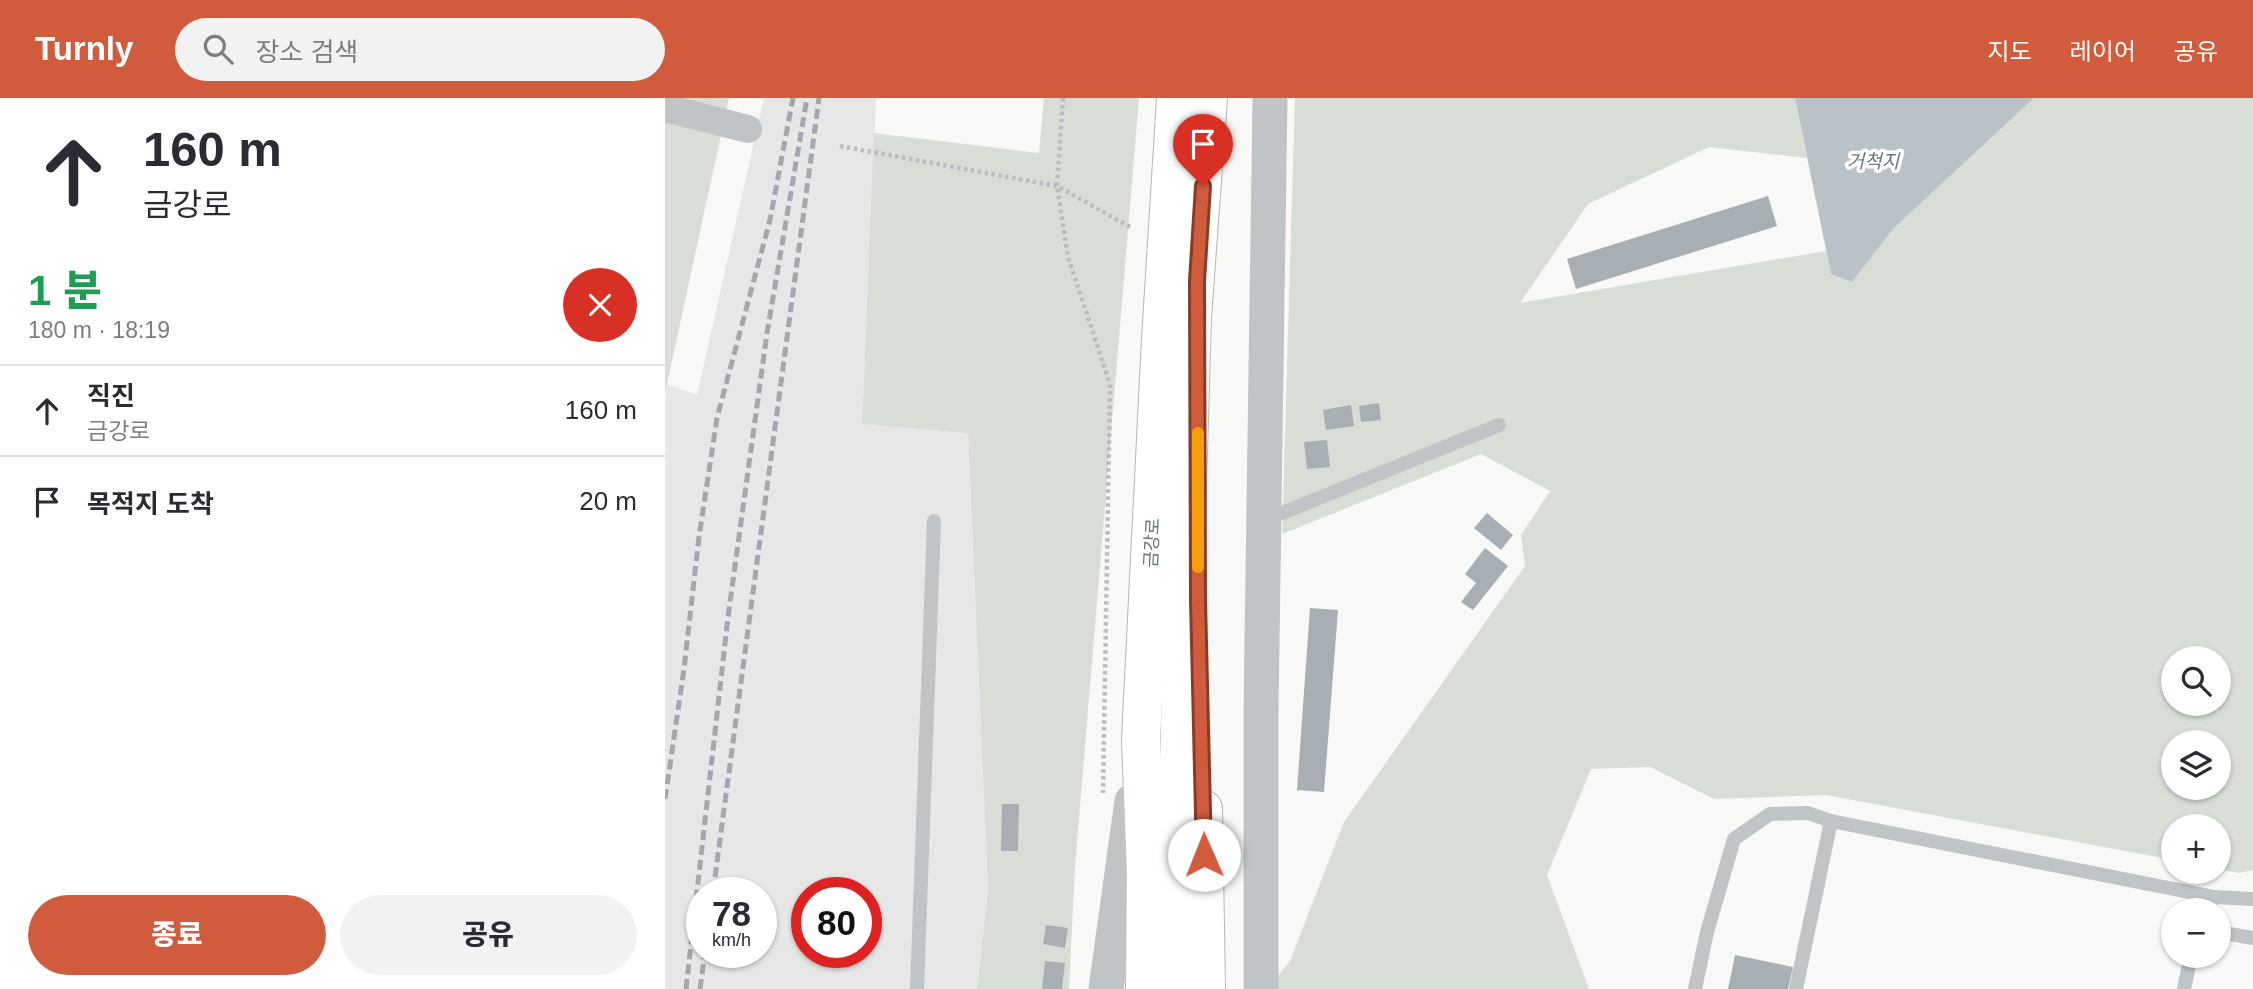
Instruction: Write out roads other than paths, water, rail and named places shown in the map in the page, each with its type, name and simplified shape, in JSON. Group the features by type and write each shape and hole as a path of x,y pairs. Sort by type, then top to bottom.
{"highway":[{"name":"금강로","path":"1145,989 1146,874 1141,739 1176,98"},
{"name":"금강로","path":"1175,989 1192,317 1208,98"},
{"path":"1197,254 1198,600 1206,989"}],"street":[{"path":"1261,989 1263,520 1270,98"},
{"path":"665,108 748,129"},
{"path":"1106,989 1141,739"}],"lane":[{"path":"1263,520 1499,425"},
{"path":"917,989 934,521"},
{"path":"1695,989 1707,932 1734,839 1770,814 1808,813 1831,821 2187,898"},
{"path":"1796,989 1831,821"},
{"path":"2231,901 2253,899"},
{"path":"2231,934 2253,938"},
{"path":"2183,989 2188,968"}],"water":[{"name":"거척지","path":"1795,98 2034,98 1894,228 1852,282 1831,274"}],"railway":[{"path":"665,799 717,418 770,220 793,98"},
{"path":"686,989 728,617 767,333 807,98"},
{"path":"715,877 819,98"},
{"path":"700,989 703,968"}]}
